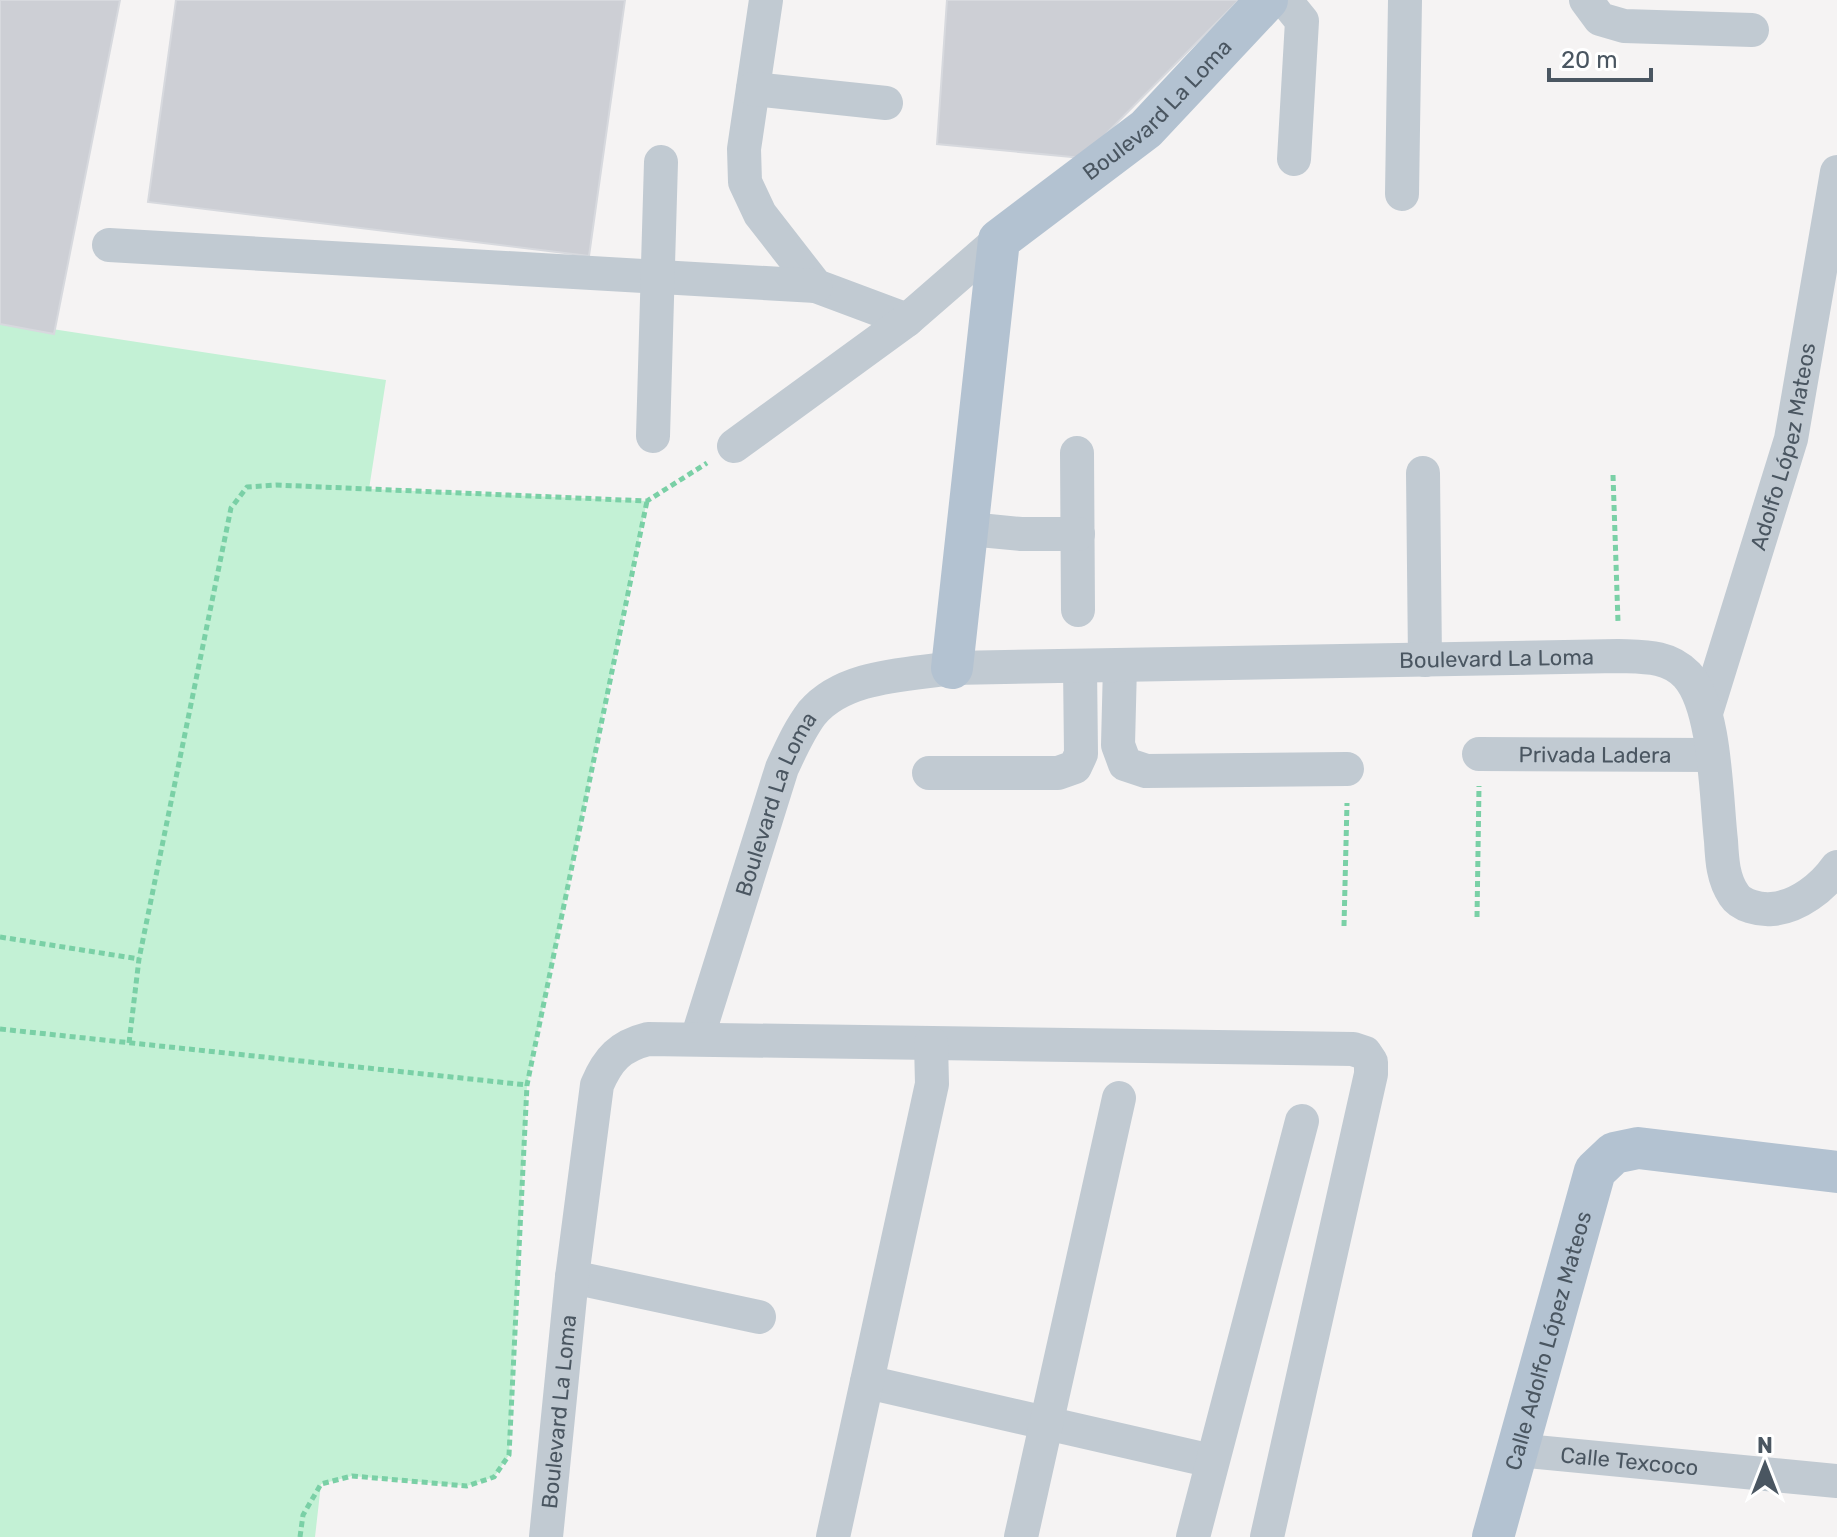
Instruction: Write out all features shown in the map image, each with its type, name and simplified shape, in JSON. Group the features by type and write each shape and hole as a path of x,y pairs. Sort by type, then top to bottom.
{"main road":[{"name":"Boulevard La Loma","path":"999,240 1146,129 1267,0"},
{"path":"952,668 999,240"},
{"name":"Calle Adolfo López Mateos","path":"1493,1537 1595,1171 1614,1153 1638,1148 1837,1172"}],"street":[{"path":"766,0 744,149 745,182 760,214 816,286"},
{"path":"1285,0 1302,21 1294,159"},
{"path":"1402,194 1405,0"},
{"path":"1586,0 1600,19 1624,26 1752,30"},
{"path":"753,89 886,103"},
{"path":"653,436 661,162"},
{"name":"Adolfo López Mateos","path":"1706,713 1791,439 1837,172"},
{"path":"734,446 907,320 999,240"},
{"path":"109,245 816,286 907,320"},
{"path":"1077,453 1078,610"},
{"path":"1423,473 1425,660"},
{"path":"969,529 1021,534 1078,534"},
{"name":"Boulevard La Loma","path":"546,1537 572,1277 597,1085 616,1053 631,1043 648,1039 697,1039 782,768 796,738 814,712 836,694 858,683 952,668 1618,656 1658,658 1676,665 1689,677 1706,713 1724,871 1735,897 1759,910 1781,908 1833,883"},
{"path":"1120,665 1118,745 1125,764 1146,771 1347,769"},
{"path":"929,773 1058,773 1075,767 1081,754 1080,666"},
{"name":"Privada Ladera","path":"1479,754 1712,755"},
{"path":"697,1039 1353,1049 1365,1053 1371,1062 1371,1074 1267,1537"},
{"path":"833,1537 932,1084 931,1043"},
{"path":"1021,1537 1119,1098"},
{"path":"1193,1537 1302,1121"},
{"path":"572,1277 759,1317"},
{"path":"867,1382 1212,1461"},
{"name":"Calle Texcoco","path":"1516,1450 1837,1481"}],"path":[{"path":"129,1043 139,959 231,508 247,487 276,485 647,501 734,446"},
{"path":"1613,475 1618,656"},
{"path":"300,1537 303,1515 321,1484 352,1476 467,1486 494,1477 509,1455 527,1085 647,501"},
{"path":"1477,917 1479,754"},
{"path":"1344,926 1347,769"},
{"path":"0,937 139,959"},
{"path":"0,1029 527,1085"}],"green space":[{"path":"0,321 386,380 369,489 647,501 527,1085 509,1455 494,1477 467,1486 352,1476 321,1484 315,1537 0,1537"}],"building":[{"path":"0,0 120,0 54,334 0,324"},
{"path":"176,0 625,0 589,256 148,202"},
{"path":"947,0 1239,0 1082,158 937,144"}]}
